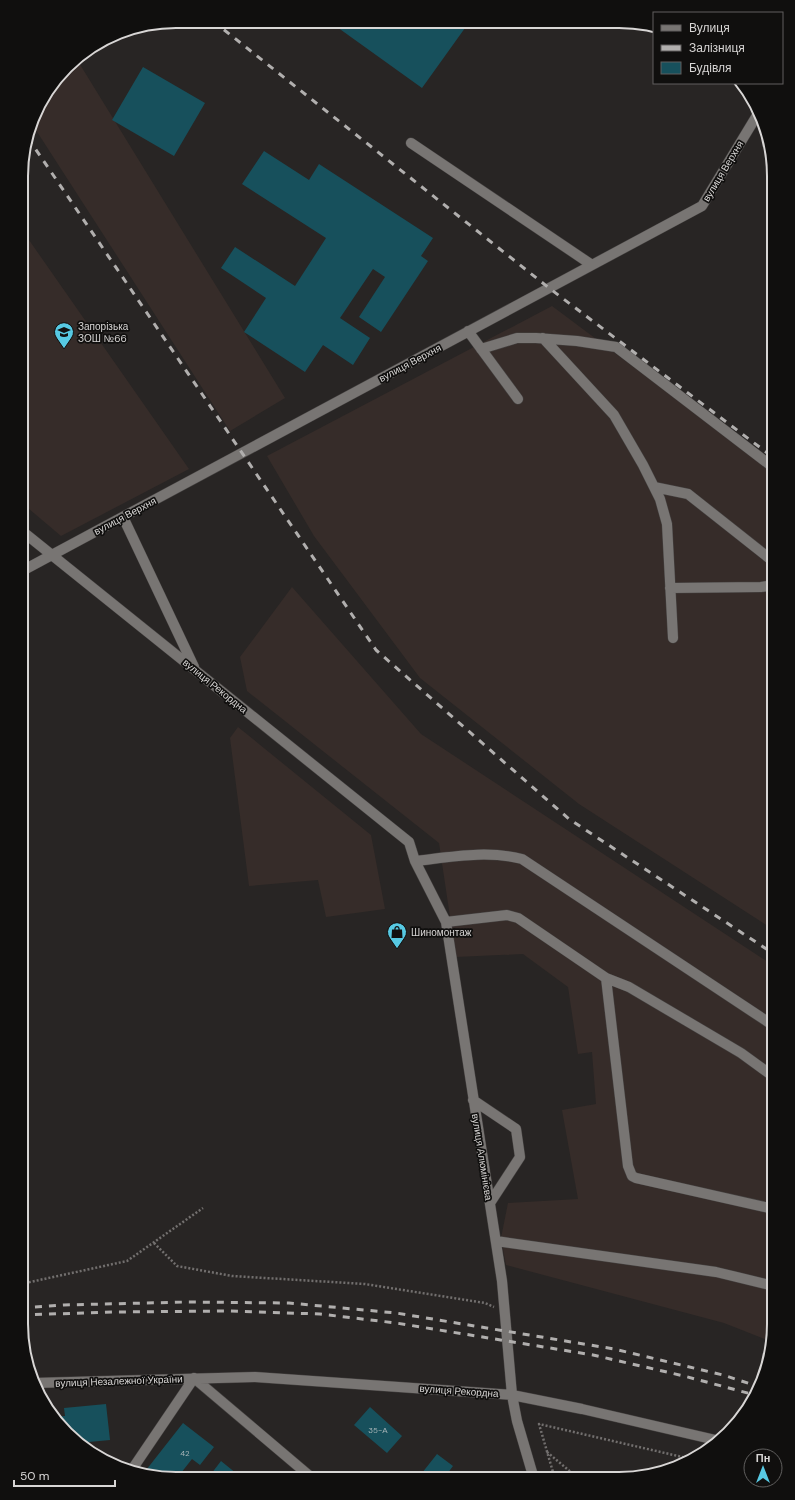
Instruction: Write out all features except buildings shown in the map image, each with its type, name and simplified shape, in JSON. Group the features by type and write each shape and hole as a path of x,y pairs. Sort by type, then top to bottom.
{"street":[{"name":"вулиця Верхня","path":"28,568 702,206 755,118"},
{"path":"411,143 592,265"},
{"path":"468,331 518,399"},
{"path":"481,349 517,338 543,338 577,341 616,347 767,463"},
{"path":"543,338 614,415 660,500 667,524 673,638"},
{"path":"654,487 688,494 767,556"},
{"path":"123,517 196,671"},
{"name":"вулиця Рекордна","path":"28,535 409,842"},
{"path":"670,588 767,586"},
{"name":"вулиця Алюмінієва","path":"409,842 415,860 446,922 502,1281 512,1395 517,1421 532,1472"},
{"path":"415,860 480,855 506,855 522,859 767,1021"},
{"path":"446,922 507,916 518,918 606,978 636,990 741,1053 767,1072"},
{"path":"606,978 628,1166 632,1176 767,1207"},
{"path":"473,1100 516,1129 520,1157 490,1203"},
{"path":"496,1241 716,1272 767,1284"},
{"name":"вулиця Рекордна","path":"194,1378 255,1377 512,1395 712,1439"},
{"path":"134,1466 194,1378"},
{"name":"вулиця Незалежної України","path":"40,1383 194,1378 305,1472"}],"path":[{"path":"28,1282 127,1261 203,1208"},
{"path":"154,1243 177,1266 232,1276 365,1284 485,1303 505,1312"},
{"path":"553,1472 539,1424 684,1457"},
{"path":"546,1452 570,1472"}],"shaded area":[{"path":"80,64 285,398 230,431 36,130 43,110 53,94 71,71"},
{"name":"Запорізька ЗОШ №66","path":"28,239 189,469 61,536 28,508"},
{"path":"552,306 767,467 767,925 579,804 420,678 314,536 267,456"},
{"path":"292,587 421,734 767,961 766,1340 724,1323 506,1265 501,1238 508,1203 578,1199 562,1110 596,1104 592,1052 578,1054 568,987 523,954 456,957 439,843 247,691 240,657"},
{"path":"238,727 371,835 385,909 326,917 318,880 249,886 230,738"}],"railway":[{"path":"222,28 549,288 767,453"},
{"path":"32,144 376,650 569,819 767,949"},
{"path":"28,1308 64,1305 187,1302 289,1303 396,1313 614,1349 723,1375 754,1385"},
{"path":"28,1315 228,1311 320,1314 396,1323 593,1355 684,1376 750,1394"}],"place":[{"name":"Запорізька ЗОШ №66","path":"64,349"},
{"name":"Шиномонтаж","path":"397,949"}]}
